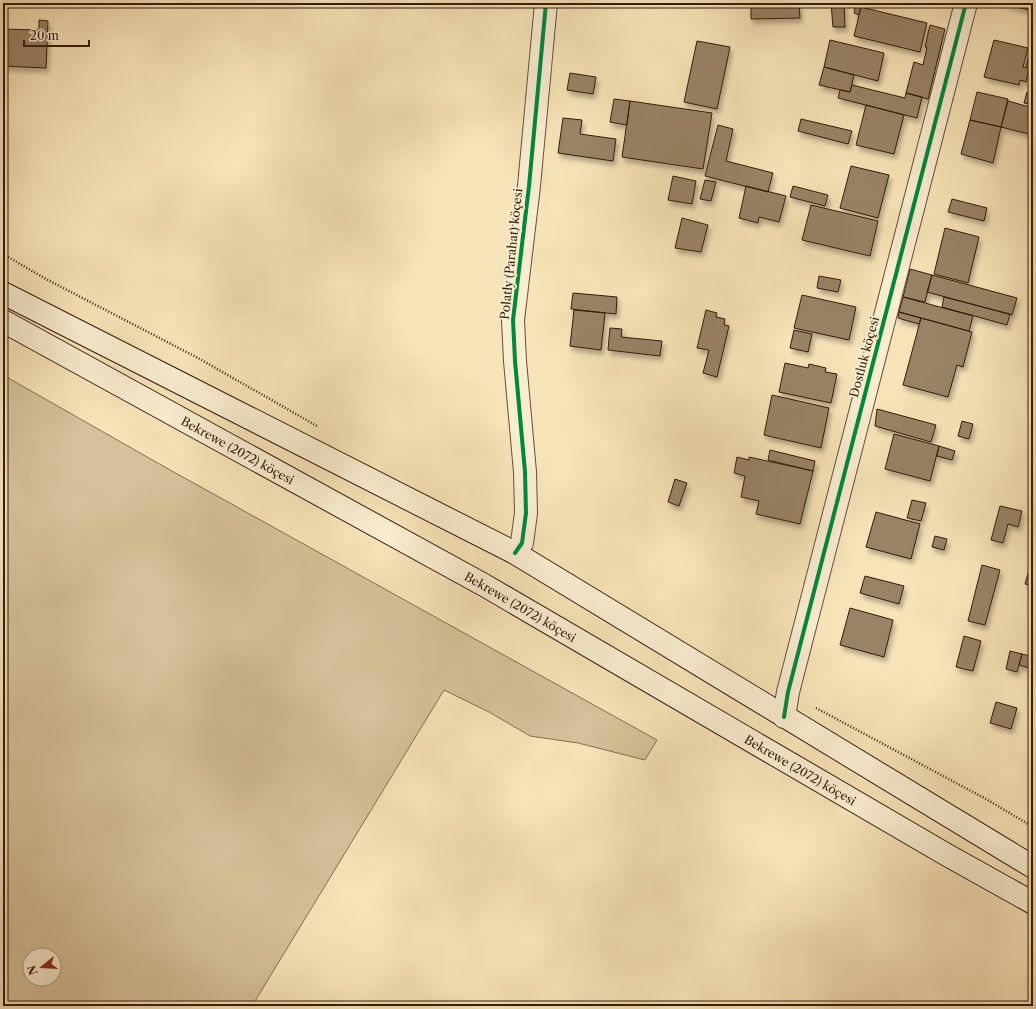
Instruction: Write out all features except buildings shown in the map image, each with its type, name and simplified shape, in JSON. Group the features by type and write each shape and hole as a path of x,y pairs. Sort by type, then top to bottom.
{"main road":[{"name":"Polatly (Parahat) köçesi","path":"515,554 522,543 526,513 525,472 515,361 513,320 529,186 546,3"},
{"name":"Dostluk köçesi","path":"784,717 788,692 966,3"},
{"path":"3,292 515,554 1033,867"},
{"name":"Bekrewe (2072) köçesi","path":"3,321 484,585 947,855 1033,903"}],"shaded area":[{"path":"3,375 163,466 657,740 645,760 578,743 530,736 489,712 444,690 252,1006 3,1006"}],"cycle path":[{"path":"515,553 522,543 526,513 525,472 515,361 513,320 529,186 546,3"},
{"path":"784,717 788,692 966,3"}]}
